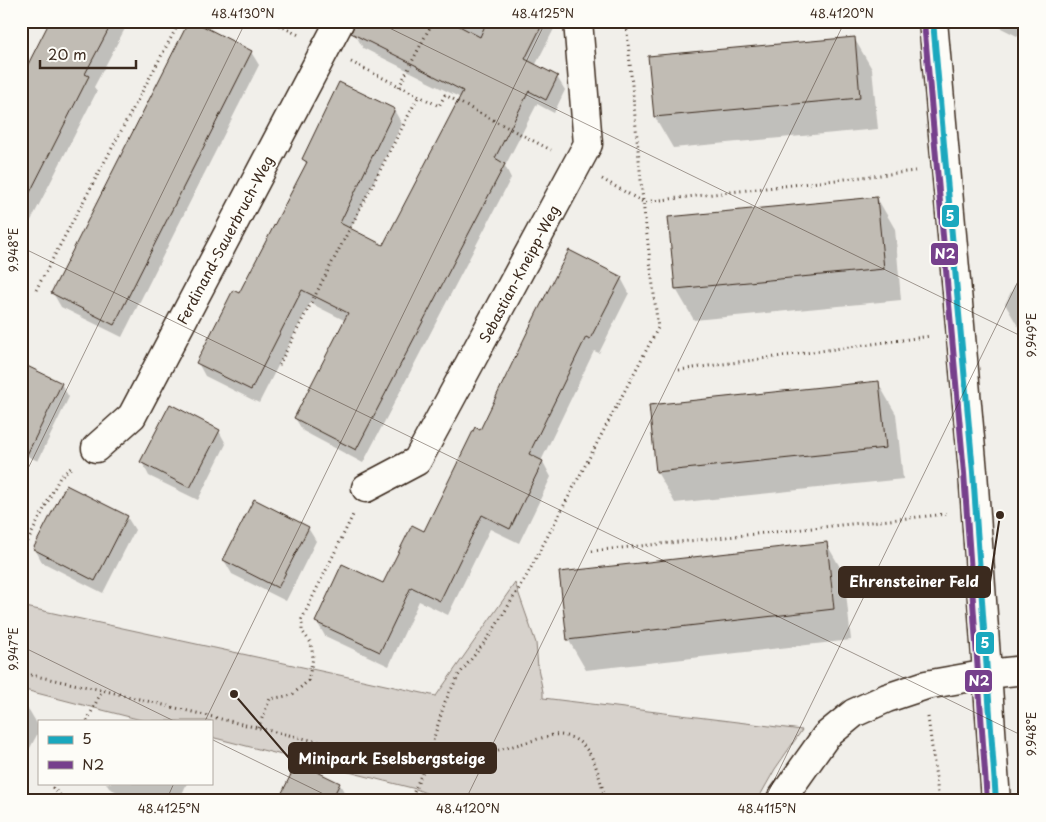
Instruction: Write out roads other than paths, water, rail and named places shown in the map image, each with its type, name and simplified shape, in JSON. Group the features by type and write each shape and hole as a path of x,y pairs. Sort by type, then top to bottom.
{"street":[{"name":"Ferdinand-Sauerbruch-Weg","path":"96,448 132,416 340,21"},
{"name":"Sebastian-Kneipp-Weg","path":"366,488 417,461 588,144 578,21"},
{"path":"933,21 976,512 996,801"},
{"path":"780,801 826,736 854,713 887,698 926,686 988,674 1025,670"}],"place":[{"name":"Ehrensteiner Feld","path":"1000,515"},
{"name":"Minipark Eselsbergsteige","path":"234,694"}]}
